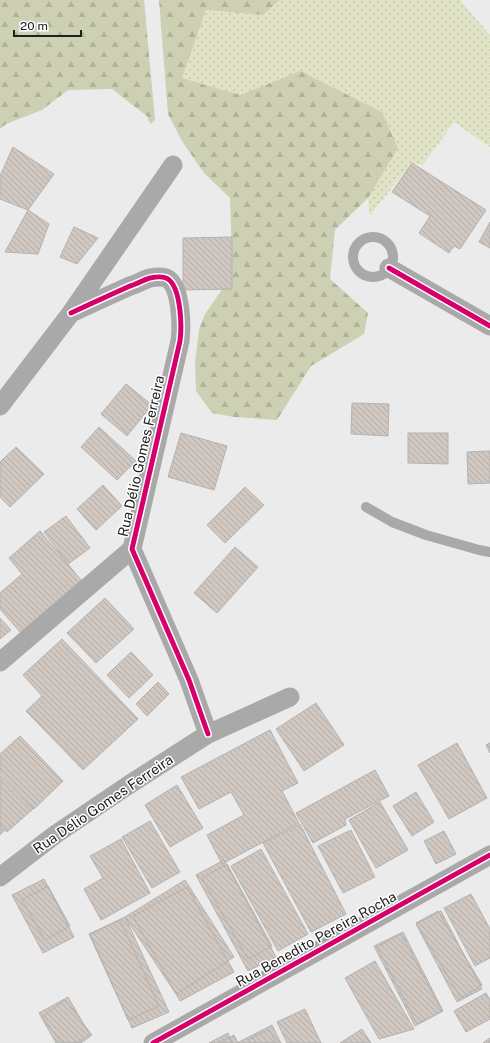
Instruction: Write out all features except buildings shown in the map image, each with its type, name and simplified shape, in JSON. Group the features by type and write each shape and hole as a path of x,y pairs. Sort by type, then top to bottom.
{"street":[{"path":"0,406 71,313 173,165"},
{"path":"389,268 490,326"},
{"name":"Rua Délio Gomes Ferreira","path":"0,662 132,549 180,341 182,328 177,292 174,284 167,278 150,278 71,313"},
{"name":"Rua Délio Gomes Ferreira","path":"132,549 189,680 208,734"},
{"name":"Rua Délio Gomes Ferreira","path":"0,876 56,834 208,734 290,697"},
{"name":"Rua Benedito Pereira Rocha","path":"153,1043 490,855"}],"lane":[{"path":"366,507 392,522 426,535 490,552"}],"green space":[{"path":"0,0 144,0 155,120 151,124 148,117 112,89 68,90 42,110 6,124 0,129"},
{"path":"159,0 280,0 263,15 206,10 182,78 240,95 300,71 382,112 398,148 368,198 335,230 330,279 368,313 364,334 311,366 277,420 234,417 212,413 196,391 195,363 199,330 205,314 221,291 232,261 230,198 204,173 182,141 168,114"},
{"path":"280,0 460,0 490,35 490,147 454,122 423,165 412,163 370,215 368,198 398,148 300,72 240,95 182,78 206,10 263,15"}],"cycle path":[{"path":"389,268 490,326"},
{"path":"71,313 150,278 166,278 176,290 181,317 180,341 132,549 189,680 208,734"},
{"path":"153,1043 490,855"}]}
